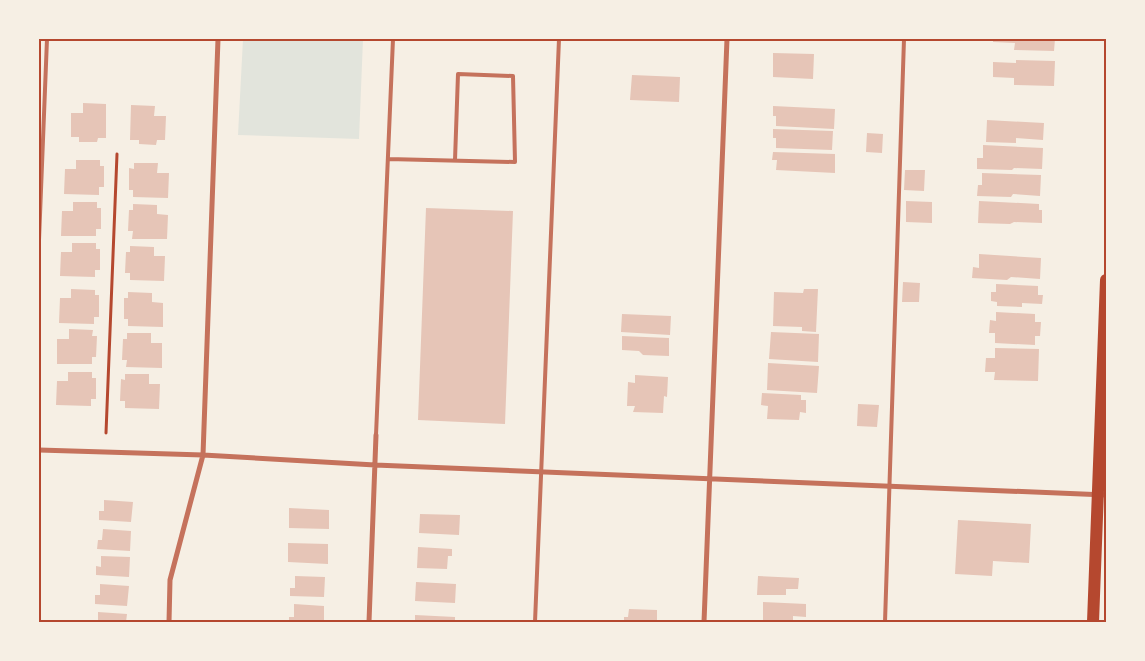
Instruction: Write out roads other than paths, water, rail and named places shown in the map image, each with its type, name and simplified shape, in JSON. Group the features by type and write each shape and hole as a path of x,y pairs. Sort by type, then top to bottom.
{"main road":[{"path":"1093,622 1102,495 1106,280"}],"street":[{"path":"169,622 170,580 203,456 218,39"},
{"path":"704,622 727,39"},
{"path":"369,622 376,435"},
{"path":"39,450 1102,495"}],"lane":[{"path":"39,240 47,39"},
{"path":"376,435 393,39"},
{"path":"535,622 559,39"},
{"path":"884,622 904,39"},
{"path":"388,159 515,162 513,76 458,74 455,160"}]}
